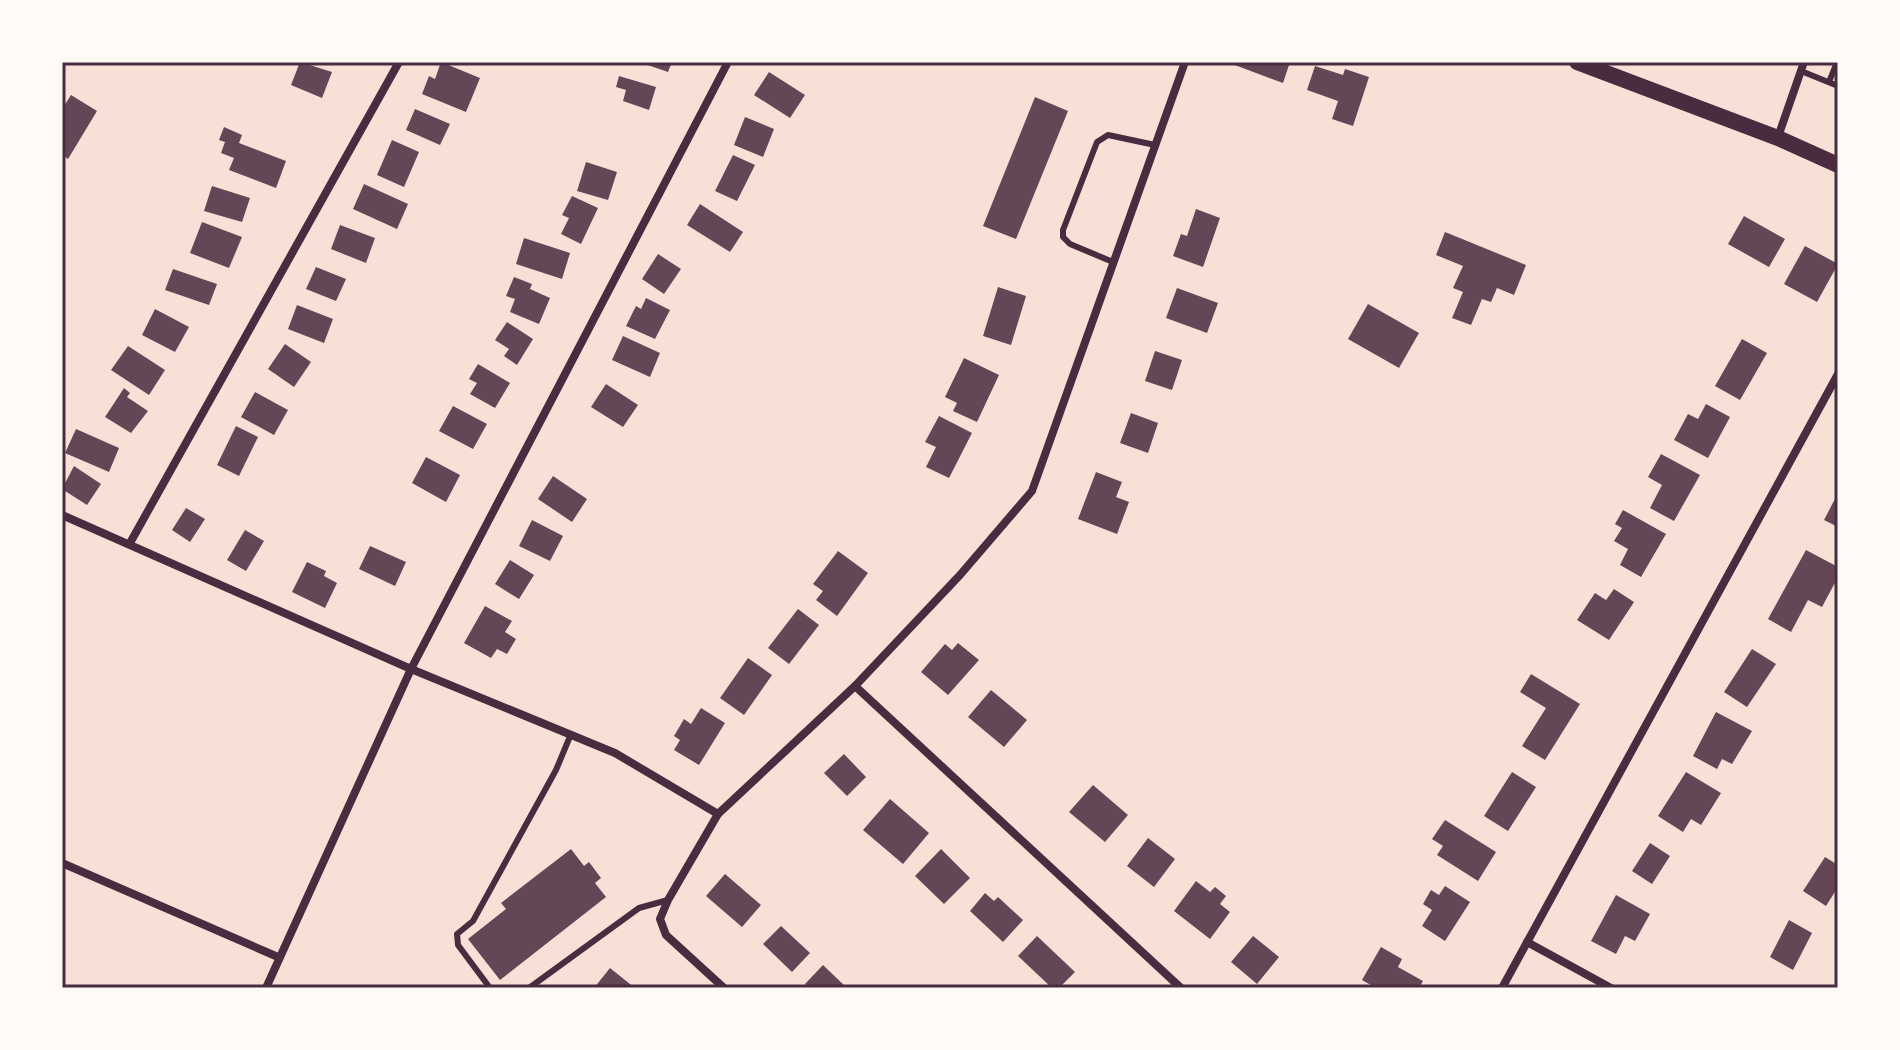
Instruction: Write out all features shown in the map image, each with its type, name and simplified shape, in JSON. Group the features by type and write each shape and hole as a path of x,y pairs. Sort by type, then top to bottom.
{"main road":[{"path":"1577,62 1778,138 1838,165"}],"street":[{"path":"130,543 399,62"},
{"path":"266,988 411,669 728,62"},
{"path":"724,988 666,935 660,919 668,900 718,814 855,686 960,575 1032,491 1185,62"},
{"path":"1778,138 1802,67"},
{"path":"1502,988 1838,374"},
{"path":"62,515 411,669 615,753 718,814"},
{"path":"855,686 1181,988"},
{"path":"62,863 278,957"},
{"path":"1527,942 1611,988"}],"lane":[{"path":"1829,82 1837,62"},
{"path":"1802,67 1838,86"},
{"path":"1113,262 1070,244 1063,237 1063,230 1097,142 1108,135 1155,145"},
{"path":"490,988 458,945 457,934 473,921 556,770 571,734"},
{"path":"529,988 639,908 668,900"}],"building":[{"path":"300,62 332,72 322,98 291,85"},
{"path":"441,62 480,78 466,112 422,94 429,76 435,79"},
{"path":"639,62 672,62 668,72"},
{"path":"1232,62 1290,62 1283,83"},
{"path":"1315,66 1343,75 1345,69 1369,77 1353,126 1332,119 1338,101 1307,90"},
{"path":"769,72 805,95 790,118 754,95"},
{"path":"619,76 656,87 649,110 623,101 626,90 616,87"},
{"path":"71,95 97,111 68,159 62,155 62,109"},
{"path":"1035,97 1068,111 1016,239 983,226"},
{"path":"415,109 450,124 440,145 406,130"},
{"path":"745,117 774,129 763,157 734,145"},
{"path":"224,127 242,135 239,143 286,161 276,188 229,170 234,158 221,153 225,142 219,140"},
{"path":"392,140 419,152 404,187 377,175"},
{"path":"733,155 755,165 737,201 715,191"},
{"path":"586,162 617,172 608,200 577,191"},
{"path":"364,184 408,204 397,229 353,209"},
{"path":"212,186 250,198 242,222 204,211"},
{"path":"572,196 598,208 581,244 561,234 569,218 562,215"},
{"path":"700,204 743,232 730,252 687,225"},
{"path":"1196,209 1220,218 1203,267 1173,256 1181,234 1187,236"},
{"path":"1744,216 1785,239 1769,267 1728,244"},
{"path":"202,222 242,237 229,268 190,253"},
{"path":"340,225 375,238 366,263 331,249"},
{"path":"1445,232 1526,265 1514,295 1497,288 1491,302 1482,299 1471,325 1452,318 1463,292 1453,288 1463,266 1436,255"},
{"path":"524,238 570,253 562,279 516,264"},
{"path":"1805,246 1838,264 1817,302 1784,284"},
{"path":"658,254 681,269 664,294 642,279"},
{"path":"316,267 346,279 336,301 306,289"},
{"path":"173,269 217,284 209,305 165,290"},
{"path":"514,277 532,284 530,289 550,298 539,324 510,312 515,299 506,296"},
{"path":"998,287 1026,296 1011,345 983,336"},
{"path":"1177,288 1218,303 1207,333 1166,318"},
{"path":"646,298 670,310 655,339 626,326 636,306 641,309"},
{"path":"1368,304 1419,333 1399,368 1348,339"},
{"path":"297,305 333,319 324,343 288,329"},
{"path":"155,309 189,327 175,352 142,335"},
{"path":"507,322 533,339 517,365 504,356 509,349 495,340"},
{"path":"623,336 660,353 650,377 612,360"},
{"path":"1742,339 1767,353 1740,400 1715,386"},
{"path":"285,344 311,362 294,387 268,369"},
{"path":"128,346 165,370 149,395 111,370"},
{"path":"1155,351 1182,360 1172,390 1145,381"},
{"path":"964,358 999,375 977,422 953,411 957,403 945,397"},
{"path":"478,364 510,383 495,408 470,394 477,383 469,379"},
{"path":"606,384 638,405 623,427 591,407"},
{"path":"124,388 130,393 127,397 148,411 131,433 105,417"},
{"path":"255,392 288,410 274,435 241,417"},
{"path":"1706,404 1730,417 1708,458 1674,440 1688,414 1698,419"},
{"path":"453,406 487,424 473,449 439,431"},
{"path":"1131,413 1158,423 1148,453 1120,443"},
{"path":"939,416 972,433 949,478 926,467 936,447 925,442"},
{"path":"236,426 258,437 239,476 217,465"},
{"path":"76,429 119,448 109,472 65,453"},
{"path":"1661,454 1700,475 1674,521 1650,508 1662,485 1648,477"},
{"path":"426,457 460,475 446,502 412,483"},
{"path":"74,466 101,484 87,505 62,489"},
{"path":"1096,472 1122,482 1116,497 1129,502 1117,534 1078,519"},
{"path":"553,476 587,499 572,522 538,499"},
{"path":"1838,493 1838,527 1824,520"},
{"path":"186,508 205,519 190,542 172,530"},
{"path":"1623,510 1666,534 1641,577 1620,565 1628,549 1614,541 1622,528 1615,524"},
{"path":"532,520 563,536 550,561 519,546"},
{"path":"245,530 264,541 246,571 227,560"},
{"path":"370,546 406,562 395,586 359,569"},
{"path":"1806,550 1838,567 1838,577 1822,607 1808,600 1791,632 1768,619"},
{"path":"838,551 868,573 837,616 816,600 823,591 813,584"},
{"path":"510,560 534,575 519,599 495,584"},
{"path":"307,562 326,571 324,576 337,583 325,608 292,592"},
{"path":"1614,589 1634,602 1609,640 1577,620 1595,593 1606,600"},
{"path":"485,606 512,621 505,632 516,639 507,654 497,649 491,658 464,643"},
{"path":"798,609 819,625 789,664 768,648"},
{"path":"958,643 979,660 948,695 921,672 945,644 952,650"},
{"path":"1752,649 1776,664 1747,707 1724,692"},
{"path":"748,658 772,675 744,715 720,698"},
{"path":"1531,674 1580,704 1545,760 1522,746 1546,708 1520,692"},
{"path":"991,690 1027,720 1004,747 968,717"},
{"path":"701,708 725,723 699,765 674,750 680,740 674,736 684,719 691,724"},
{"path":"1716,712 1752,731 1732,764 1722,759 1717,769 1693,756"},
{"path":"844,754 866,777 847,796 824,773"},
{"path":"1512,772 1536,787 1508,831 1484,816"},
{"path":"1686,772 1721,793 1701,825 1691,819 1683,832 1658,816"},
{"path":"1093,785 1128,815 1105,842 1069,812"},
{"path":"890,799 929,833 903,864 863,830"},
{"path":"1445,820 1496,852 1478,881 1437,855 1443,846 1432,839"},
{"path":"1148,838 1175,859 1154,887 1127,866"},
{"path":"1650,843 1670,856 1652,884 1632,871"},
{"path":"571,849 584,866 589,862 601,878 595,883 606,897 500,980 468,939 506,909 501,903"},
{"path":"941,849 970,878 944,904 915,876"},
{"path":"1825,857 1838,865 1838,887 1826,906 1803,891"},
{"path":"725,874 761,905 742,927 706,896"},
{"path":"1196,881 1210,892 1215,887 1226,896 1220,904 1230,912 1210,939 1174,911"},
{"path":"1445,886 1470,902 1445,941 1422,926 1432,910 1423,904 1431,890 1439,895"},
{"path":"985,893 994,901 998,897 1023,920 1003,942 970,911"},
{"path":"1616,895 1650,914 1635,941 1625,936 1616,954 1591,941"},
{"path":"1789,920 1812,933 1793,970 1770,957"},
{"path":"781,926 810,953 792,972 763,944"},
{"path":"1037,936 1075,972 1059,988 1052,988 1018,956"},
{"path":"1253,936 1279,957 1257,984 1231,962"},
{"path":"1381,947 1402,959 1398,967 1423,981 1419,988 1376,988 1362,980"},
{"path":"823,965 847,988 809,988 805,984"},
{"path":"610,968 635,988 594,988"}]}
